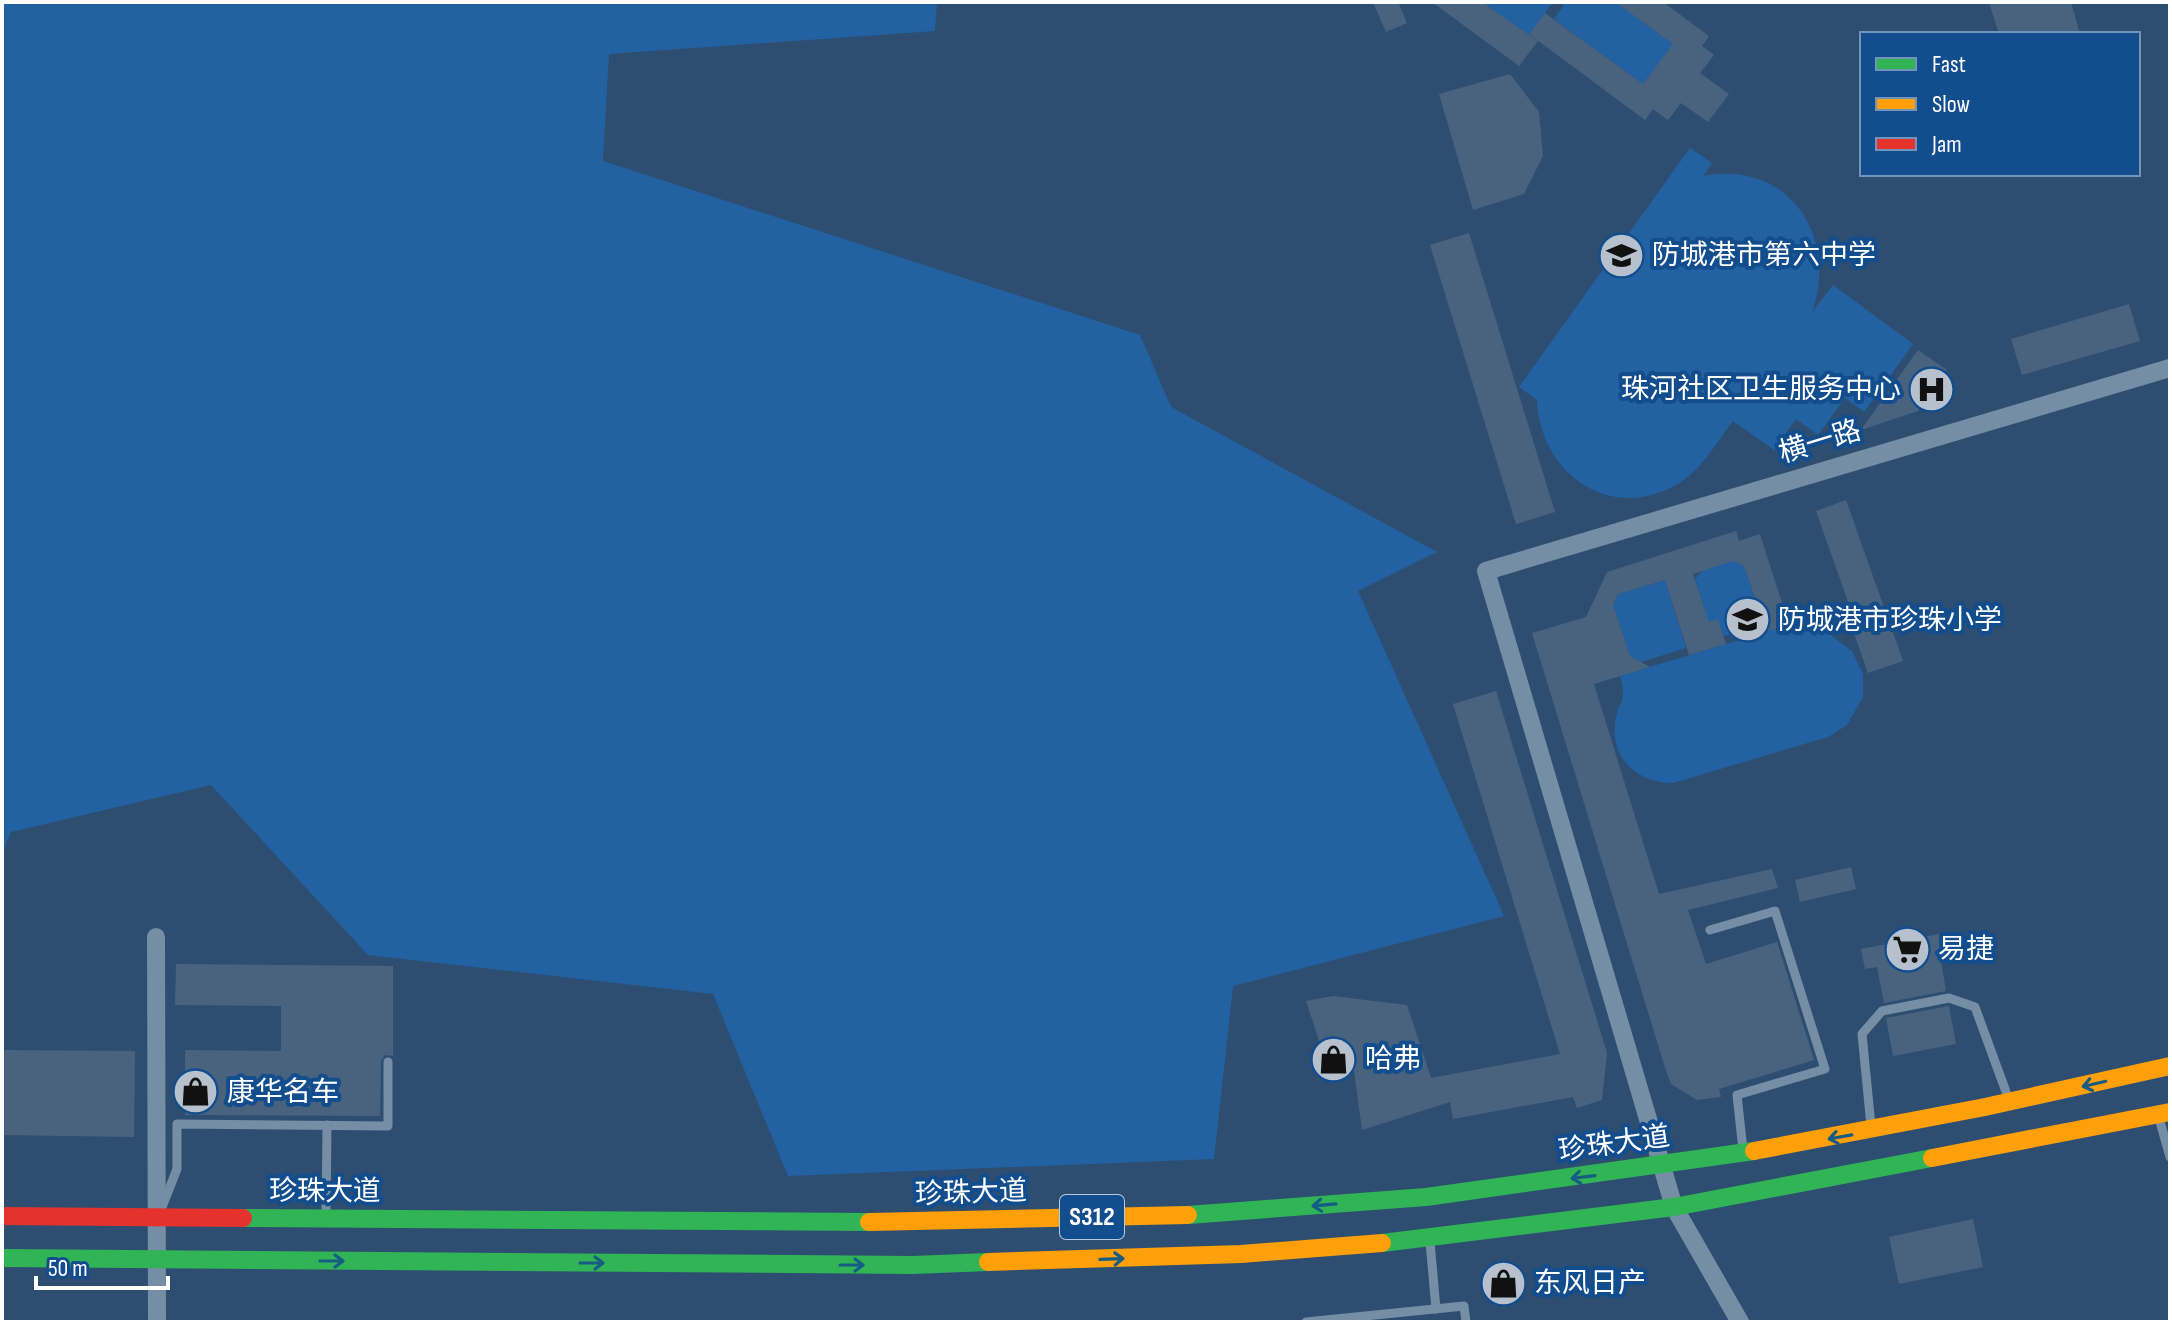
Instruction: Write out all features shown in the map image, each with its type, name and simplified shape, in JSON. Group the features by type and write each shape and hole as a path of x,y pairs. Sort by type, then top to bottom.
{"main road":[{"name":"珍珠大道","path":"2,1216 912,1223 1238,1212 1425,1197 1664,1166 1871,1131 2170,1066"},
{"name":"S312","path":"2,1258 913,1265 1241,1254 1429,1239 1674,1207 2164,1113"}],"street":[{"name":"横一路","path":"1664,1166 1486,571 2170,368"},
{"path":"156,937 157,1322"},
{"path":"1664,1166 1674,1207 1740,1322"}],"lane":[{"path":"1710,930 1775,911 1825,1069 1737,1095 1743,1153"},
{"path":"1871,1131 1862,1034 1882,1011 1949,998 1975,1007 2011,1103"},
{"path":"158,1217 177,1169 177,1124 388,1126 388,1062"},
{"path":"2164,1113 2170,1157"},
{"path":"326,1219 327,1125"},
{"path":"1429,1239 1436,1309"},
{"path":"1306,1322 1464,1306 1466,1322"}],"shaded area":[{"path":"2,2 937,2 935,31 609,54 603,161 1140,335 1171,407 1437,552 1358,591 1504,916 1233,986 1214,1159 788,1176 713,994 368,955 211,785 11,832 2,854"},
{"path":"1482,2 1553,2 1529,35"},
{"path":"1566,2 1615,2 1676,46 1654,69 1647,87 1554,19"},
{"path":"1690,148 1712,163 1703,176 1733,174 1760,180 1782,192 1800,209 1812,231 1818,256 1819,283 1812,312 1833,285 1913,344 1864,412 1845,398 1818,435 1796,419 1774,450 1733,421 1701,464 1676,485 1651,495 1626,498 1603,494 1582,484 1564,469 1550,449 1541,426 1537,400 1519,387"},
{"path":"1733,561 1744,566 1761,616 1753,627 1724,636 1718,620 1709,623 1695,579 1702,571"},
{"path":"1665,580 1686,648 1641,662 1630,656 1613,605 1618,594"},
{"path":"1826,614 1832,636 1852,651 1863,674 1863,697 1847,725 1828,737 1673,783 1639,774 1623,758 1615,737 1616,716 1623,697 1620,676"}],"building":[{"path":"1373,2 1398,2 1407,23 1386,32"},
{"path":"1432,2 1482,2 1538,41 1519,66"},
{"path":"1615,2 1663,2 1709,36 1702,46 1714,55 1700,73 1729,94 1708,122 1681,103 1668,120 1653,109 1645,120 1529,34 1545,13 1643,84 1673,44"},
{"path":"1989,2 2071,2 2079,32 1998,32"},
{"path":"1510,74 1539,112 1543,156 1524,194 1473,210 1439,94"},
{"path":"1469,233 1555,512 1516,524 1430,245"},
{"path":"2129,304 2140,341 2022,375 2011,339"},
{"path":"1918,350 1947,370 1918,411 1861,430"},
{"path":"1846,500 1903,661 1868,673 1848,617 1853,616 1816,511"},
{"path":"1736,531 1739,541 1760,534 1789,625 1745,638 1761,616 1744,566 1733,561 1693,574 1709,622 1718,619 1726,644 1689,655 1665,580 1618,594 1613,605 1630,656 1650,667 1594,684 1659,894 1772,869 1778,888 1688,910 1706,964 1777,942 1814,1060 1719,1089 1721,1097 1697,1100 1671,1084 1666,1071 1532,633 1586,617 1607,572"},
{"path":"1496,691 1607,1053 1602,1100 1577,1108 1573,1097 1453,1119 1450,1102 1362,1130 1353,1064 1329,1071 1306,1001 1333,996 1407,1005 1431,1078 1560,1054 1453,704"},
{"path":"1851,867 1856,889 1800,902 1795,880"},
{"path":"1944,933 1949,953 1940,955 1946,991 1884,1003 1877,967 1865,969 1861,949"},
{"path":"176,964 393,966 393,1056 385,1055 381,1061 380,1116 185,1115 185,1050 281,1051 281,1006 175,1005"},
{"path":"1949,1006 1956,1044 1893,1056 1886,1018"},
{"path":"2,1050 135,1051 134,1137 2,1135"},
{"path":"1973,1219 1983,1267 1899,1284 1889,1237"}],"traffic: fast":[{"path":"1188,1215 1426,1197 1754,1151"},
{"path":"1382,1243 1674,1207 1932,1158"},
{"path":"243,1218 869,1222"},
{"path":"2,1258 913,1265 988,1262"}],"traffic: slow":[{"path":"1754,1151 1985,1107 2170,1066"},
{"path":"1932,1158 2170,1112"},
{"path":"869,1222 1188,1215"},
{"path":"988,1262 1241,1254 1382,1243"}],"traffic: jam":[{"path":"2,1216 243,1218"}],"place":[{"name":"防城港市第六中学","path":"1621,255"},
{"name":"珠河社区卫生服务中心","path":"1932,389"},
{"name":"防城港市珍珠小学","path":"1747,620"},
{"name":"易捷","path":"1907,949"},
{"name":"哈弗","path":"1334,1059"},
{"name":"康华名车","path":"196,1092"},
{"name":"东风日产","path":"1503,1283"}]}
